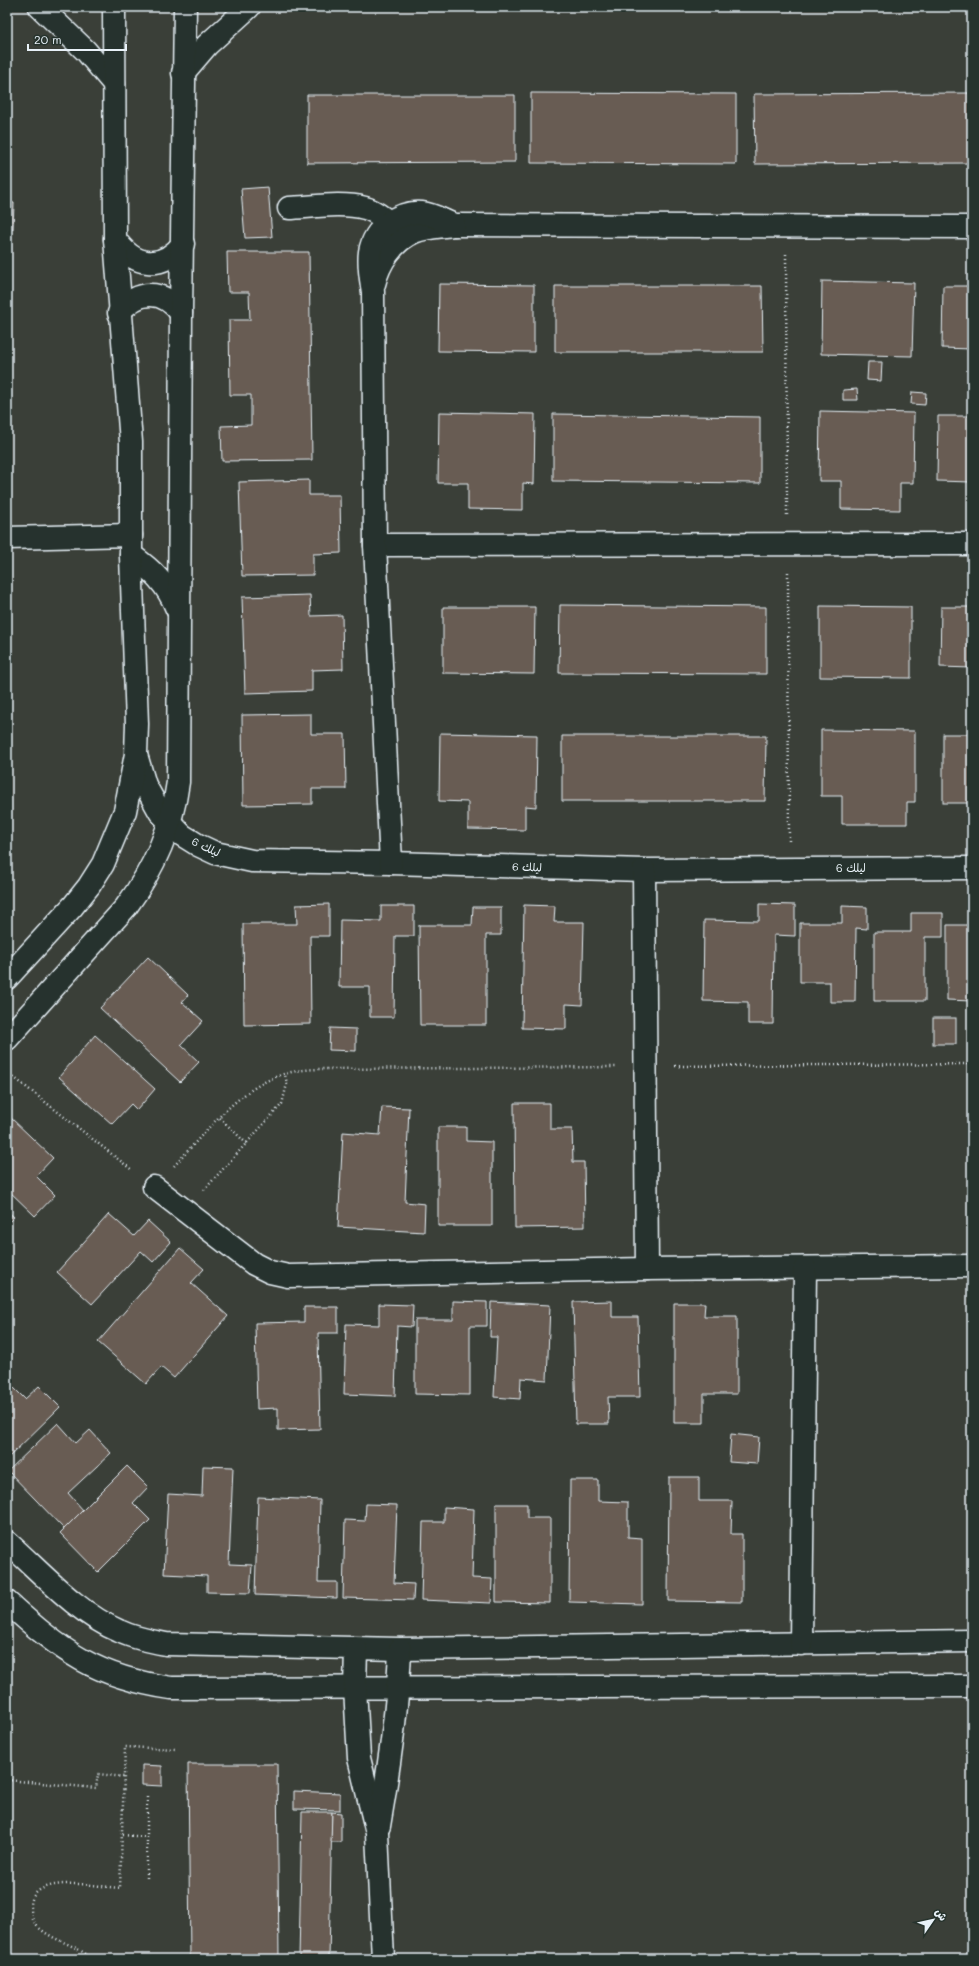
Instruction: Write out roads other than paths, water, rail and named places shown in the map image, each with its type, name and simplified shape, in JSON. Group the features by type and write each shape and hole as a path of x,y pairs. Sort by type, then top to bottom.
{"street":[{"path":"40,7 86,51 114,84"},
{"path":"7,978 73,906 89,886 103,864 125,811 136,754 137,724 131,545 131,442 119,313 115,239 114,7"},
{"path":"7,1039 126,907 150,871 170,823 178,782 178,614 183,73 185,7"},
{"path":"183,73 207,45 249,7"},
{"path":"289,208 348,206 366,208 380,215 389,222"},
{"path":"391,863 375,545 373,292 370,251 375,239 389,222 408,214 423,213 454,226"},
{"path":"373,292 376,279 387,253 399,241 414,232 454,226 972,227"},
{"path":"115,239 130,257 142,261 154,262 165,259 175,253 182,244"},
{"path":"119,313 126,304 135,298 145,295 156,295 166,299 181,313"},
{"path":"7,538 131,545 165,585 178,614"},
{"path":"375,545 972,544"},
{"name":"ليلك 6","path":"136,754 139,770 145,785 160,812 182,835 198,845 233,858 252,861 644,870 972,868"},
{"path":"644,870 647,1269"},
{"path":"154,1187 254,1264 270,1272 288,1276 647,1269 972,1266"},
{"path":"801,1644 805,1268"},
{"path":"7,1542 77,1605 96,1620 118,1631 142,1640 178,1645 400,1650 972,1641"},
{"path":"7,1602 46,1636 76,1658 99,1669 140,1683 171,1688 972,1686"},
{"path":"356,1649 355,1688 359,1758 377,1833 383,1959"},
{"path":"377,1833 389,1768 398,1688 400,1650"}]}
